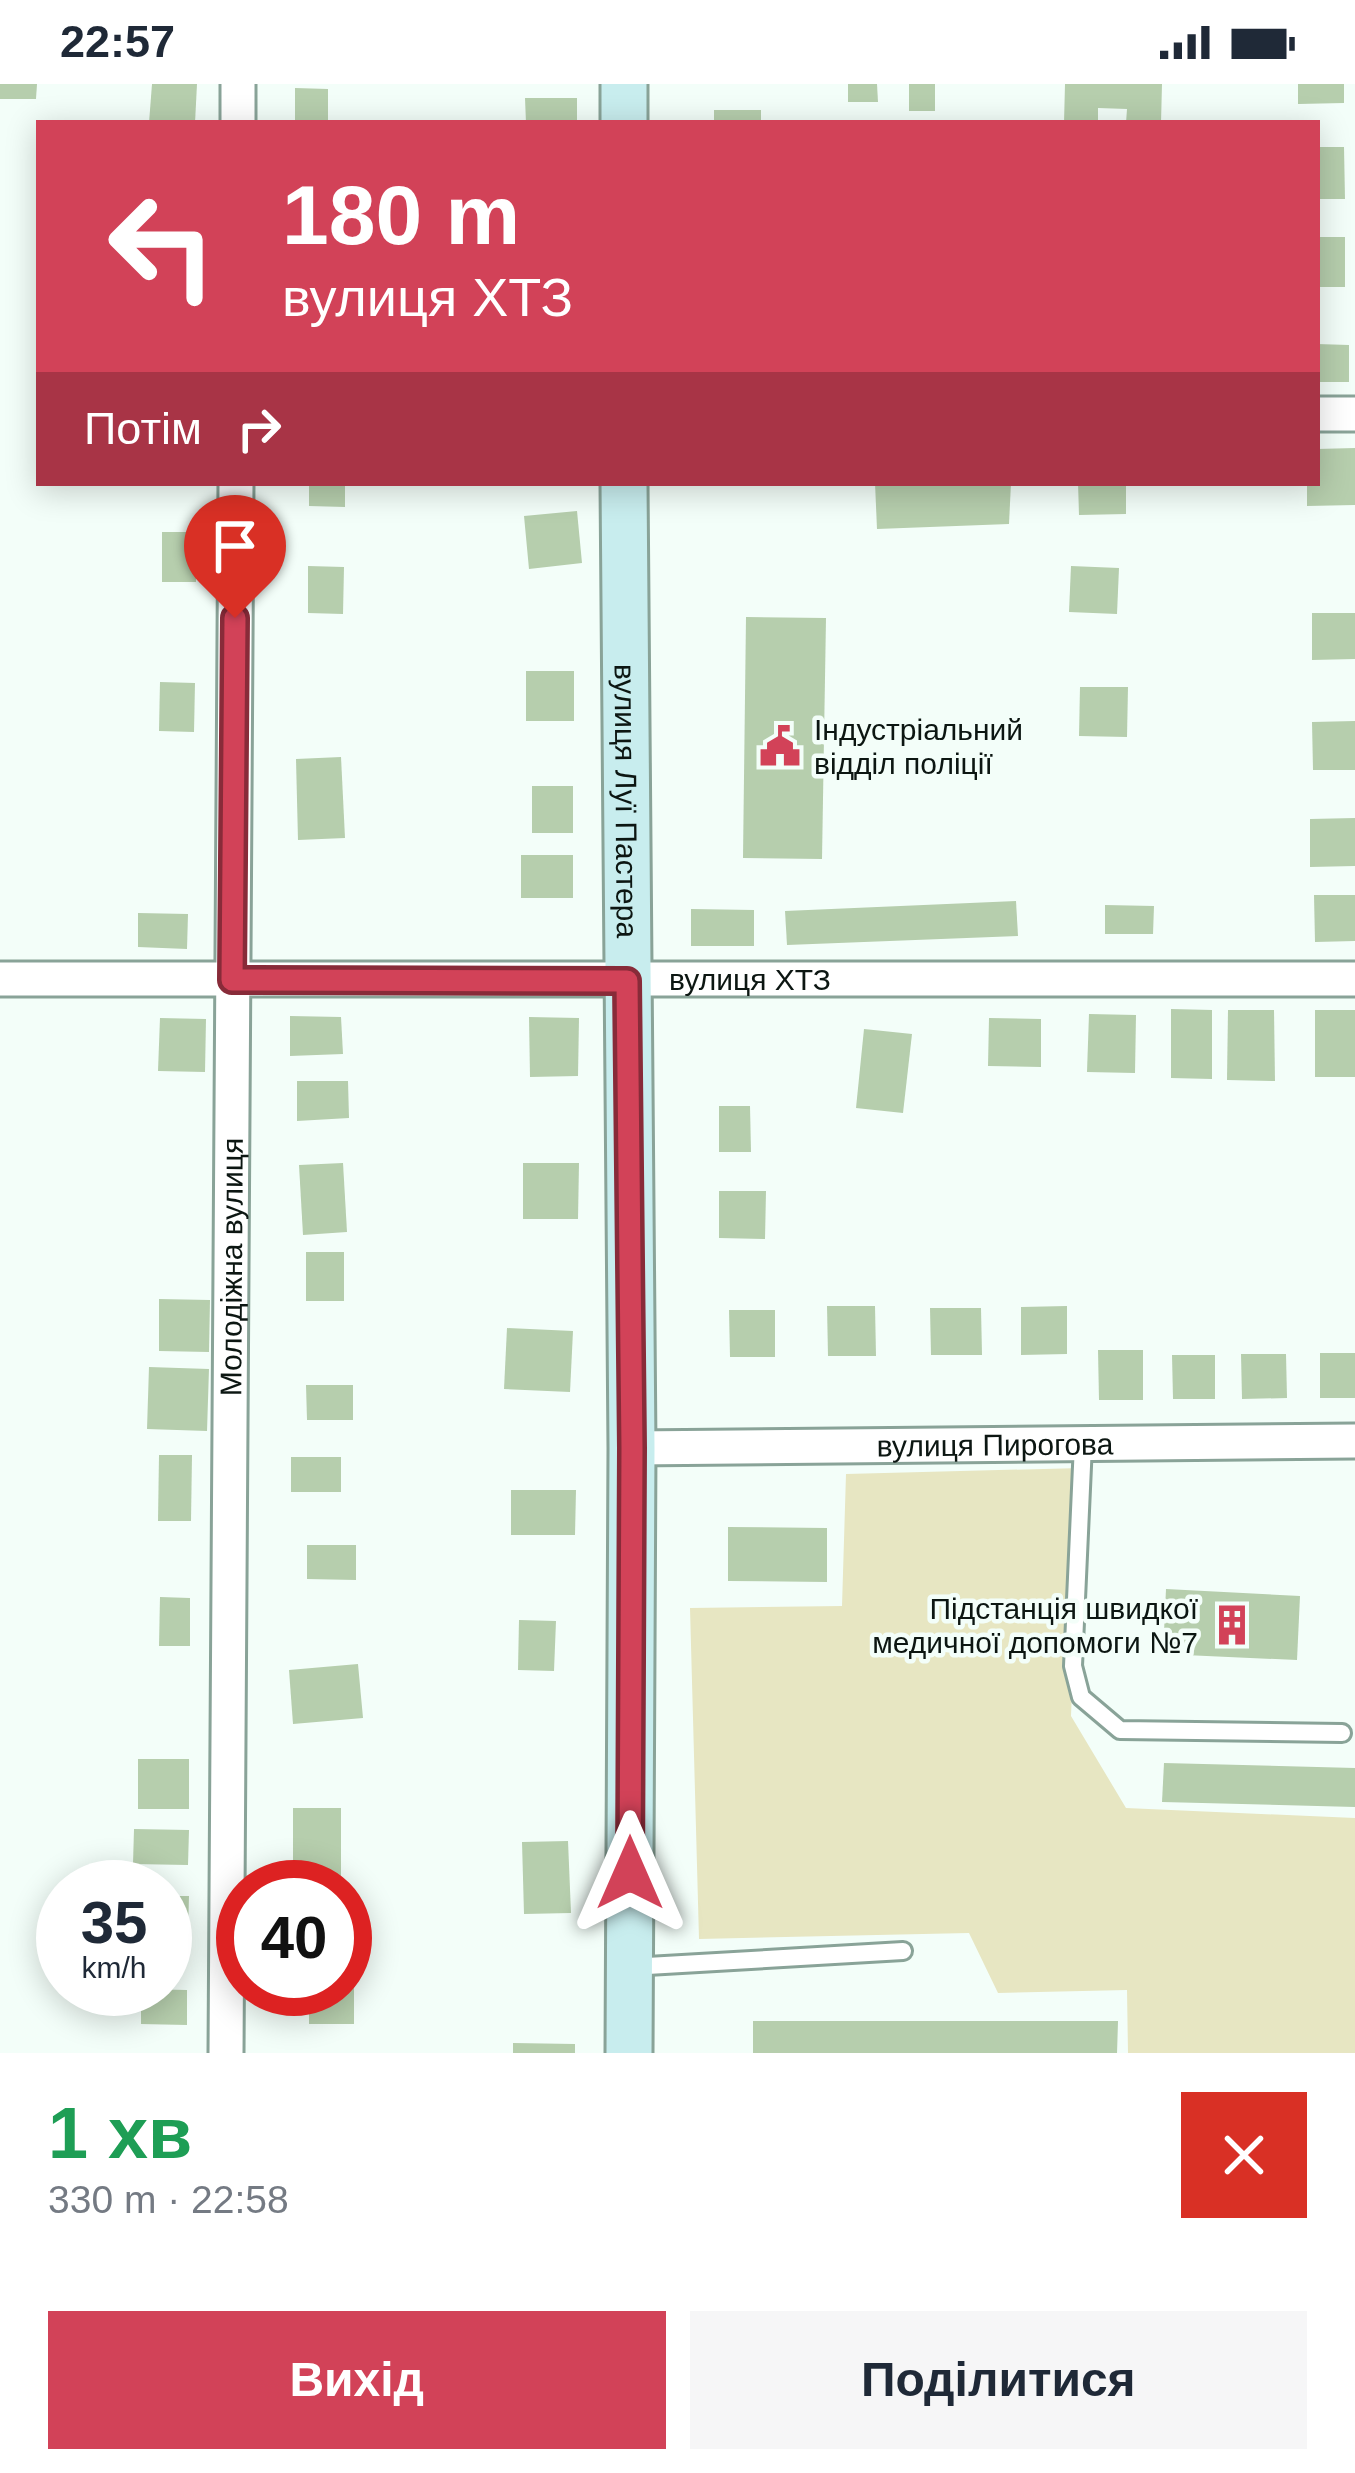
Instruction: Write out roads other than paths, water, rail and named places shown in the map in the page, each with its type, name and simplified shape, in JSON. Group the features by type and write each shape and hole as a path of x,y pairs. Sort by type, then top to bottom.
{"street":[{"path":"238,84 238,120"},
{"path":"624,84 624,120"},
{"path":"1320,414 1355,414"},
{"name":"Молодіжна вулиця","path":"226,2053 236,486"},
{"name":"вулиця Луї Пастера","path":"624,486 632,1448 628,2053"},
{"name":"вулиця ХТЗ","path":"0,979 1355,979"},
{"name":"вулиця Пирогова","path":"632,1448 1355,1441"}],"lane":[{"path":"1083,1444 1073,1666 1081,1697 1120,1730 1342,1733"},
{"path":"629,1967 903,1952"}],"place":[{"name":"Індустріальний відділ поліції","path":"780,746"},
{"name":"Підстанція швидкої медичної допомоги №7","path":"1232,1625"}]}
